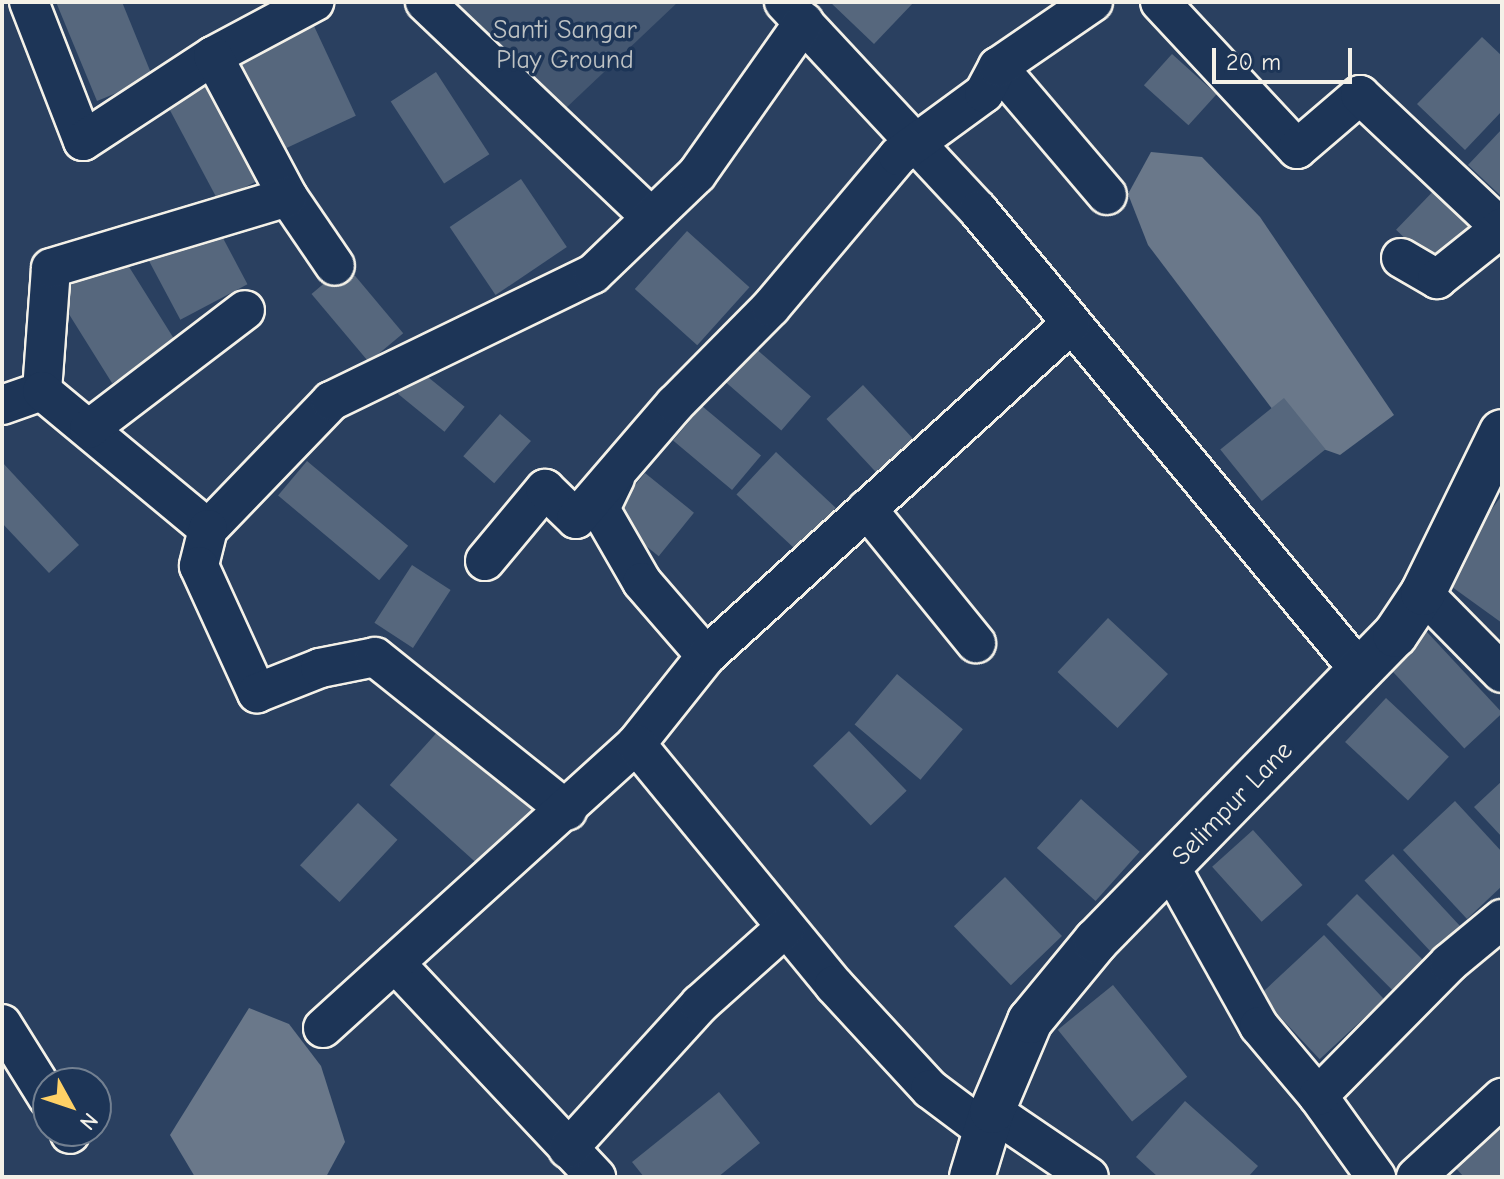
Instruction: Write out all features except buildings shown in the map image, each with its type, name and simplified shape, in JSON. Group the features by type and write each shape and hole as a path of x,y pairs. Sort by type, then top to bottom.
{"street":[{"path":"29,2 83,141 213,56 314,2"},
{"path":"425,2 651,217"},
{"path":"485,561 545,489 576,519 771,307 845,213 916,142 984,93 998,67 1093,2"},
{"path":"1160,2 1297,149 1360,95 1502,229 1437,279 1401,258"},
{"path":"567,810 375,657 320,668 257,693 199,566 208,529 331,401 593,274 697,174 795,9 916,142 1361,672"},
{"path":"213,56 288,197 335,266"},
{"path":"998,67 1107,195"},
{"path":"42,391 51,268 288,197"},
{"path":"89,429 245,310"},
{"path":"323,1028 567,810 636,744 706,656 1071,324"},
{"path":"42,391 208,529"},
{"path":"2,405 42,391"},
{"name":"Selimpur Lane","path":"972,1177 989,1121 1030,1021 1096,941 1361,672 1423,593 1502,432"},
{"path":"619,469 600,509 642,582 706,656"},
{"path":"867,509 976,643"},
{"path":"1423,593 1502,673"},
{"path":"636,744 786,927 930,1089 1089,1177"},
{"path":"1171,868 1259,1026 1318,1096 1376,1177"},
{"path":"1318,1096 1449,963 1502,919"},
{"path":"568,1149 700,1004 786,927"},
{"path":"395,963 596,1177"},
{"path":"2,1024 32,1072"},
{"path":"1416,1177 1502,1098"}],"green space":[{"name":"Santi Sangar Play Ground","path":"456,2 678,2 566,108"}],"shaded area":[{"path":"1151,152 1202,157 1260,217 1394,415 1340,455 1295,439 1148,245 1128,194"},
{"path":"249,1008 289,1024 321,1066 345,1142 326,1177 195,1177 170,1135"}]}
